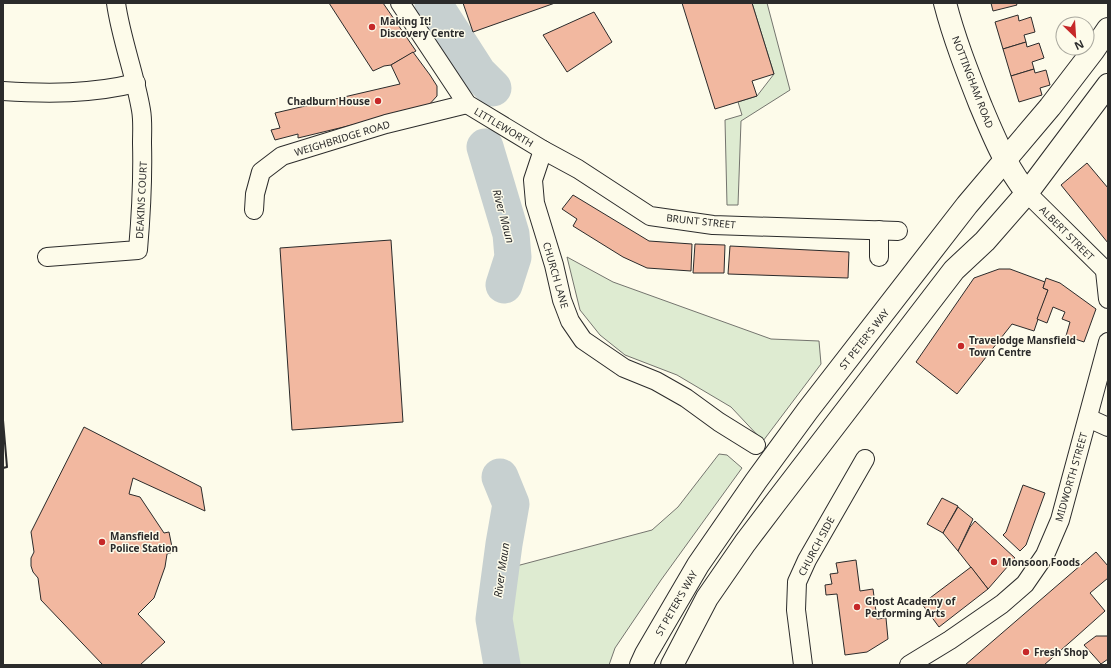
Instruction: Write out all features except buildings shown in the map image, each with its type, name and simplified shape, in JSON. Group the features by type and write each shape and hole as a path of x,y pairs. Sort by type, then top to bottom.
{"highway":[{"name":"NOTTINGHAM ROAD","path":"945,3 961,57 985,115 1015,178 1027,193"},
{"name":"ST PETER'S WAY","path":"641,665 698,565 756,481 808,410 967,205 1050,107 1093,51 1108,28"},
{"path":"672,665 707,598 776,502 954,270 985,241 1027,193 1108,85"}],"street":[{"name":"DEAKINS COURT","path":"47,257 138,250 142,202 142,112 136,83 119,22 116,3"},
{"name":"LITTLEWORTH","path":"400,3 467,104 543,150"},
{"path":"3,91 64,93 95,91 136,83"},
{"name":"WEIGHBRIDGE ROAD","path":"254,210 255,194 261,172 282,156 386,124 467,104"},
{"name":"BRUNT STREET","path":"543,150 578,169 650,216 713,225 898,230"},
{"name":"CHURCH LANE","path":"543,150 533,180 535,203 554,266 562,300 570,321 583,340 624,368 656,381 686,398 719,422 756,445"},
{"name":"ALBERT STREET","path":"1027,193 1106,272"},
{"path":"879,230 879,257"},
{"path":"1106,272 1108,299"},
{"name":"MIDWORTH STREET","path":"909,665 950,640 1002,604 1025,584 1044,555 1060,520 1108,342"},
{"path":"1088,418 1108,427"},
{"name":"CHURCH SIDE","path":"803,665 796,610 797,582 807,560 865,459"}],"green space":[{"path":"752,3 767,3 790,90 741,121 738,205 727,205 725,120 742,115 738,102 757,96 774,74"},
{"path":"567,257 613,282 771,339 819,341 821,364 763,441 731,407 677,375 625,355 600,335 580,310"},
{"path":"719,454 727,455 742,468 661,580 615,648 609,665 486,665 483,614 490,573 652,530 678,507"}],"waterway":[{"name":"River Maun","path":"433,3 478,73 493,88"},
{"name":"River Maun","path":"485,147 511,234 513,257 504,285"},
{"name":"River Maun","path":"500,477 511,504 494,619 502,665"}],"wall":[{"path":"3,420 7,467 3,468"}],"place":[{"name":"Making It! Discovery Centre","path":"372,27"},
{"name":"Chadburn House","path":"378,101"},
{"name":"Travelodge Mansfield Town Centre","path":"961,346"},
{"name":"Mansfield Police Station","path":"102,542"},
{"name":"Monsoon Foods","path":"994,562"},
{"name":"Ghost Academy of Performing Arts","path":"857,607"},
{"name":"Fresh Shop","path":"1026,652"}]}
